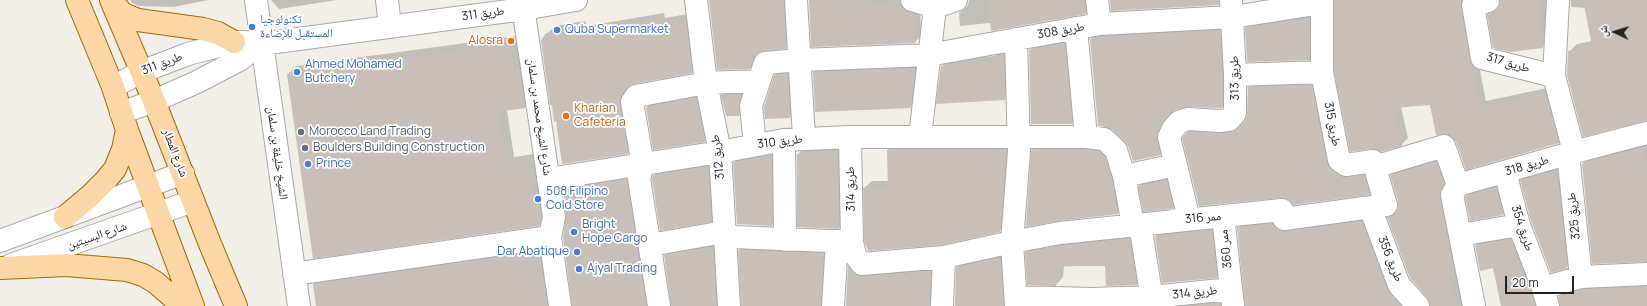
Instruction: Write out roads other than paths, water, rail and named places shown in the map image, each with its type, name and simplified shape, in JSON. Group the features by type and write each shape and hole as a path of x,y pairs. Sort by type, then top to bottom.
{"main road":[{"path":"77,0 113,87 148,187 160,214 194,306"},
{"path":"111,0 123,14 138,20 203,28 218,33 234,42"},
{"name":"شارع المطار","path":"111,0 154,101 236,306"},
{"path":"65,217 90,196 114,169 123,149 124,121"},
{"path":"1,269 66,265 127,270 143,275 155,282 182,306"}],"street":[{"name":"الشيخ خليفة بن سلمان","path":"256,0 299,306"},
{"path":"387,0 390,27"},
{"name":"طريق 311","path":"113,87 141,72 188,54 234,42 261,44 390,27 523,4 576,0"},
{"name":"طريق 312","path":"696,0 706,83 720,152 729,306"},
{"path":"785,240 800,60 796,0"},
{"path":"912,0 935,7 956,0"},
{"path":"1097,0 1100,24"},
{"name":"طريق 317","path":"1488,0 1473,6 1482,58 1554,76"},
{"path":"1558,0 1554,76 1571,153"},
{"name":"طريق 308","path":"755,144 751,106 765,63 800,60 929,55 1100,24 1232,8 1322,2"},
{"name":"طريق 315","path":"1322,2 1322,72 1339,160 1346,165 1373,161 1374,167"},
{"name":"شارع الشيخ محمد بن سلمان","path":"523,4 554,217 550,237 560,306"},
{"path":"920,137 935,7"},
{"name":"طريق 313","path":"1189,219 1169,137 1179,122 1188,119 1219,121 1229,120 1235,113 1232,8"},
{"path":"1076,28 1086,137"},
{"name":"طريق 314","path":"1016,39 1019,151 1012,242 1016,302 1092,299 1152,301 1232,298"},
{"name":"طريق 311","path":"124,121 154,101 197,82 261,44"},
{"path":"1235,75 1322,72"},
{"path":"658,306 639,178 643,165 632,102 636,96 706,83 758,82"},
{"name":"طريق 318","path":"1458,185 1571,153 1647,134"},
{"name":"طريق 310","path":"548,179 643,165 720,152 755,144 794,139 850,137 1086,137 1104,139 1116,150 1124,176 1137,224 1152,301"},
{"name":"طريق 314","path":"833,306 844,242 850,137"},
{"path":"1378,206 1374,167 1444,146 1458,185 1452,195 1474,306"},
{"name":"طريق 325","path":"1571,153 1581,277"},
{"path":"1124,176 1176,165"},
{"name":"طريق 354","path":"1505,172 1519,225 1545,297"},
{"path":"0,241 183,173"},
{"name":"شارع البسيتين","path":"1,269 160,214 193,201"},
{"name":"ممر 316","path":"1012,242 1060,233 1137,224 1282,210 1284,219 1378,206"},
{"name":"طريق 356","path":"1378,206 1399,285 1418,306"},
{"name":"ممر 360","path":"1223,216 1232,298"},
{"path":"1460,235 1519,225"},
{"path":"650,245 724,232 734,237 844,242"},
{"path":"294,274 550,237"},
{"name":"طريق 314","path":"844,242 862,264 944,257 1012,242"},
{"path":"942,306 944,257"},
{"path":"1545,297 1581,277 1647,274"}],"place":[{"name":"تكنولوجيا المستقبل للإضاءة","path":"252,27"},
{"name":"Quba Supermarket","path":"557,30"},
{"name":"Alosra","path":"511,41"},
{"name":"Ahmed Mohamed Butchery","path":"297,72"},
{"name":"Kharian Cafeteria","path":"566,116"},
{"name":"Morocco Land Trading","path":"301,132"},
{"name":"Boulders Building Construction","path":"305,148"},
{"name":"Prince","path":"308,164"},
{"name":"508 Filipino Cold Store","path":"538,199"},
{"name":"Bright Hope Cargo","path":"574,232"},
{"name":"Dar Abatique","path":"577,252"},
{"name":"Ajyal Trading","path":"579,269"}]}
